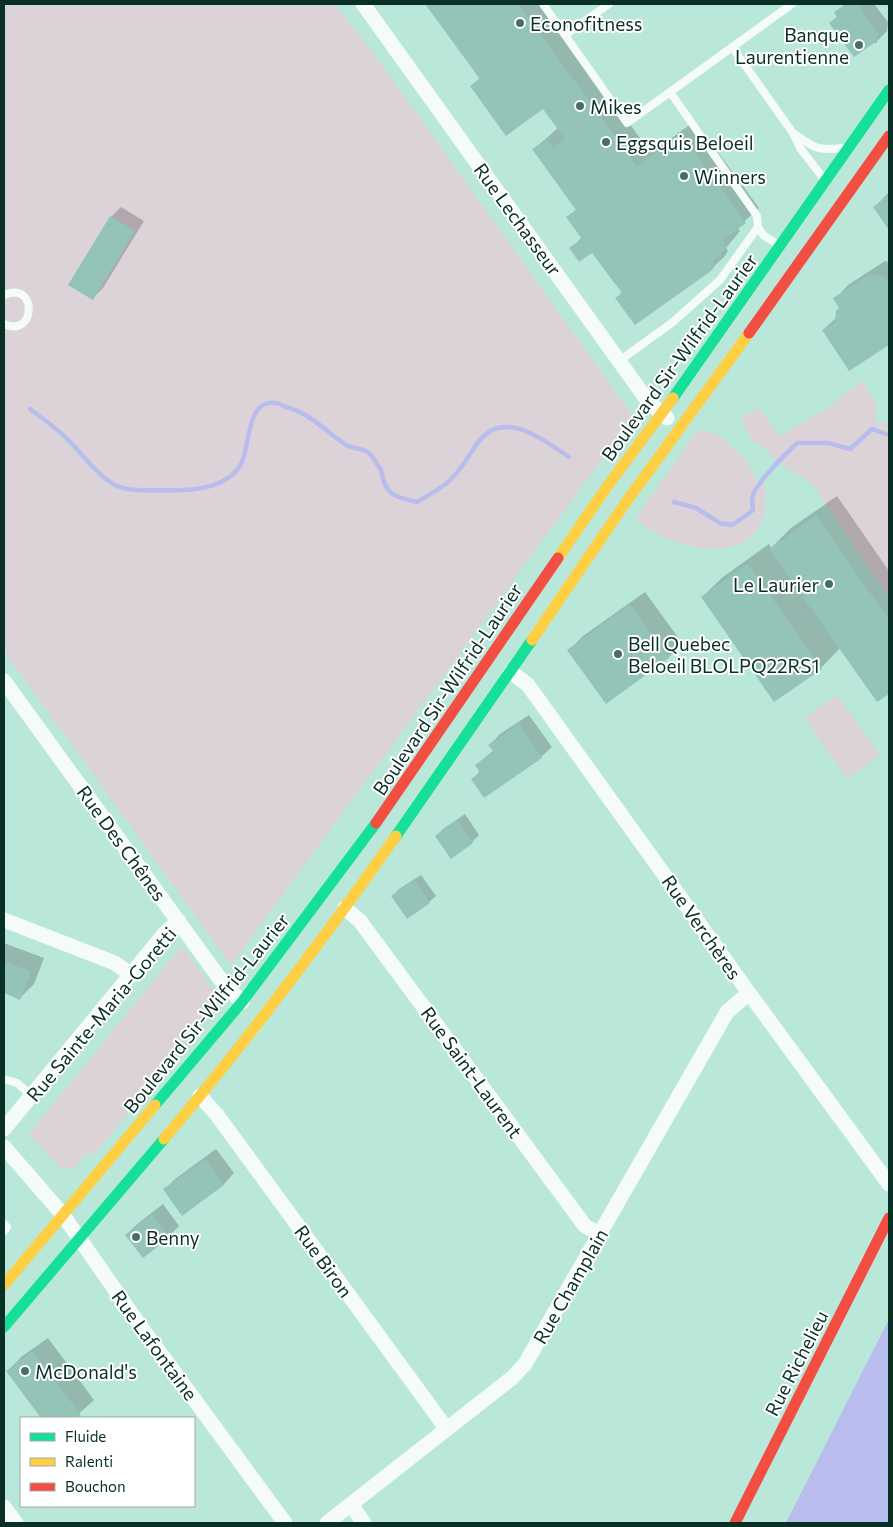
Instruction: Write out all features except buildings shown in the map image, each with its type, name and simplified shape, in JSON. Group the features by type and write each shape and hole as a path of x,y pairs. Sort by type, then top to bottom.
{"main road":[{"name":"Boulevard Sir-Wilfrid-Laurier","path":"4,1285 242,1002 384,813 609,484 889,90"},
{"path":"4,1327 200,1096 345,908 511,672 624,505 714,384 889,136"},
{"name":"Rue Richelieu","path":"735,1523 889,1218"}],"street":[{"name":"Rue Lechasseur","path":"364,4 647,400 680,428"},
{"name":"Rue Verchères","path":"511,672 528,685 540,701 749,993 889,1184"},
{"name":"Rue Des Chênes","path":"4,681 222,982 242,1002"},
{"name":"Rue Saint-Laurent","path":"345,908 366,928 585,1226 600,1234"},
{"path":"4,920 115,963 131,975"},
{"name":"Rue Sainte-Maria-Goretti","path":"4,1129 165,933 179,921"},
{"name":"Rue Champlain","path":"327,1523 512,1378 524,1364 727,1012 749,993"},
{"name":"Rue Biron","path":"200,1096 217,1115 446,1428"},
{"name":"Rue Lafontaine","path":"4,1147 63,1215 141,1326 285,1523"},
{"path":"351,1505 364,1523"},
{"path":"4,1507 16,1523"}],"lane":[{"path":"543,4 627,123 792,4"},
{"path":"565,35 609,4"},
{"path":"732,47 793,133 800,148 825,181"},
{"path":"670,92 757,216 758,228 763,235 779,246"},
{"path":"793,133 817,148 826,150 849,147"},
{"path":"619,361 672,322 720,280 758,228"},
{"path":"4,294 10,292 22,295 29,303 30,309 22,323 17,326 4,326"},
{"path":"4,1079 17,1083 32,1096"},
{"path":"4,1224 7,1227 4,1231"}],"shaded area":[{"path":"4,4 335,4 374,54 632,415 616,440 231,965 4,651"},
{"path":"862,381 876,403 876,425 889,420 889,598 813,485 788,469 757,442 754,444 741,418 759,407 779,437 824,410"},
{"path":"697,431 707,431 720,436 747,461 757,481 766,488 764,513 758,529 741,543 726,548 692,547 675,542 646,527 636,517"},
{"path":"837,695 880,755 848,779 804,718"},
{"path":"182,946 220,998 219,1003 92,1157 87,1152 74,1168 60,1168 29,1134"}],"water":[{"path":"889,1319 889,1523 786,1523"}],"waterway":[{"path":"30,409 63,435 107,480 115,485 132,490 194,489 225,480 240,466 250,427 258,409 265,404 275,403 303,414 346,445 368,452 381,470 385,484 390,491 400,498 417,502 447,483 461,468 480,440 490,431 501,427 513,428 537,436 569,457"},
{"path":"674,502 696,508 720,523 732,525 753,510 752,498 754,492 772,469 797,443 828,443 850,449 872,429 889,435"}],"traffic: fast":[{"path":"673,398 889,90"},
{"path":"396,836 532,640"},
{"path":"155,1105 242,1002 376,823"},
{"path":"4,1327 164,1139"}],"traffic: slow":[{"path":"532,640 624,505 749,333"},
{"path":"558,558 609,484 673,398"},
{"path":"164,1139 283,990 396,836"},
{"path":"4,1285 155,1105"}],"traffic: jam":[{"path":"749,333 889,136"},
{"path":"376,823 558,558"},
{"path":"735,1523 889,1218"}],"place":[{"name":"Econofitness","path":"520,23"},
{"name":"Banque Laurentienne","path":"859,45"},
{"name":"Mikes","path":"580,106"},
{"name":"Eggsquis Beloeil","path":"606,142"},
{"name":"Winners","path":"684,176"},
{"name":"Le Laurier","path":"829,584"},
{"name":"Bell Quebec Beloeil BLOLPQ22RS1","path":"618,654"},
{"name":"Benny","path":"136,1237"},
{"name":"McDonald's","path":"25,1371"}]}
